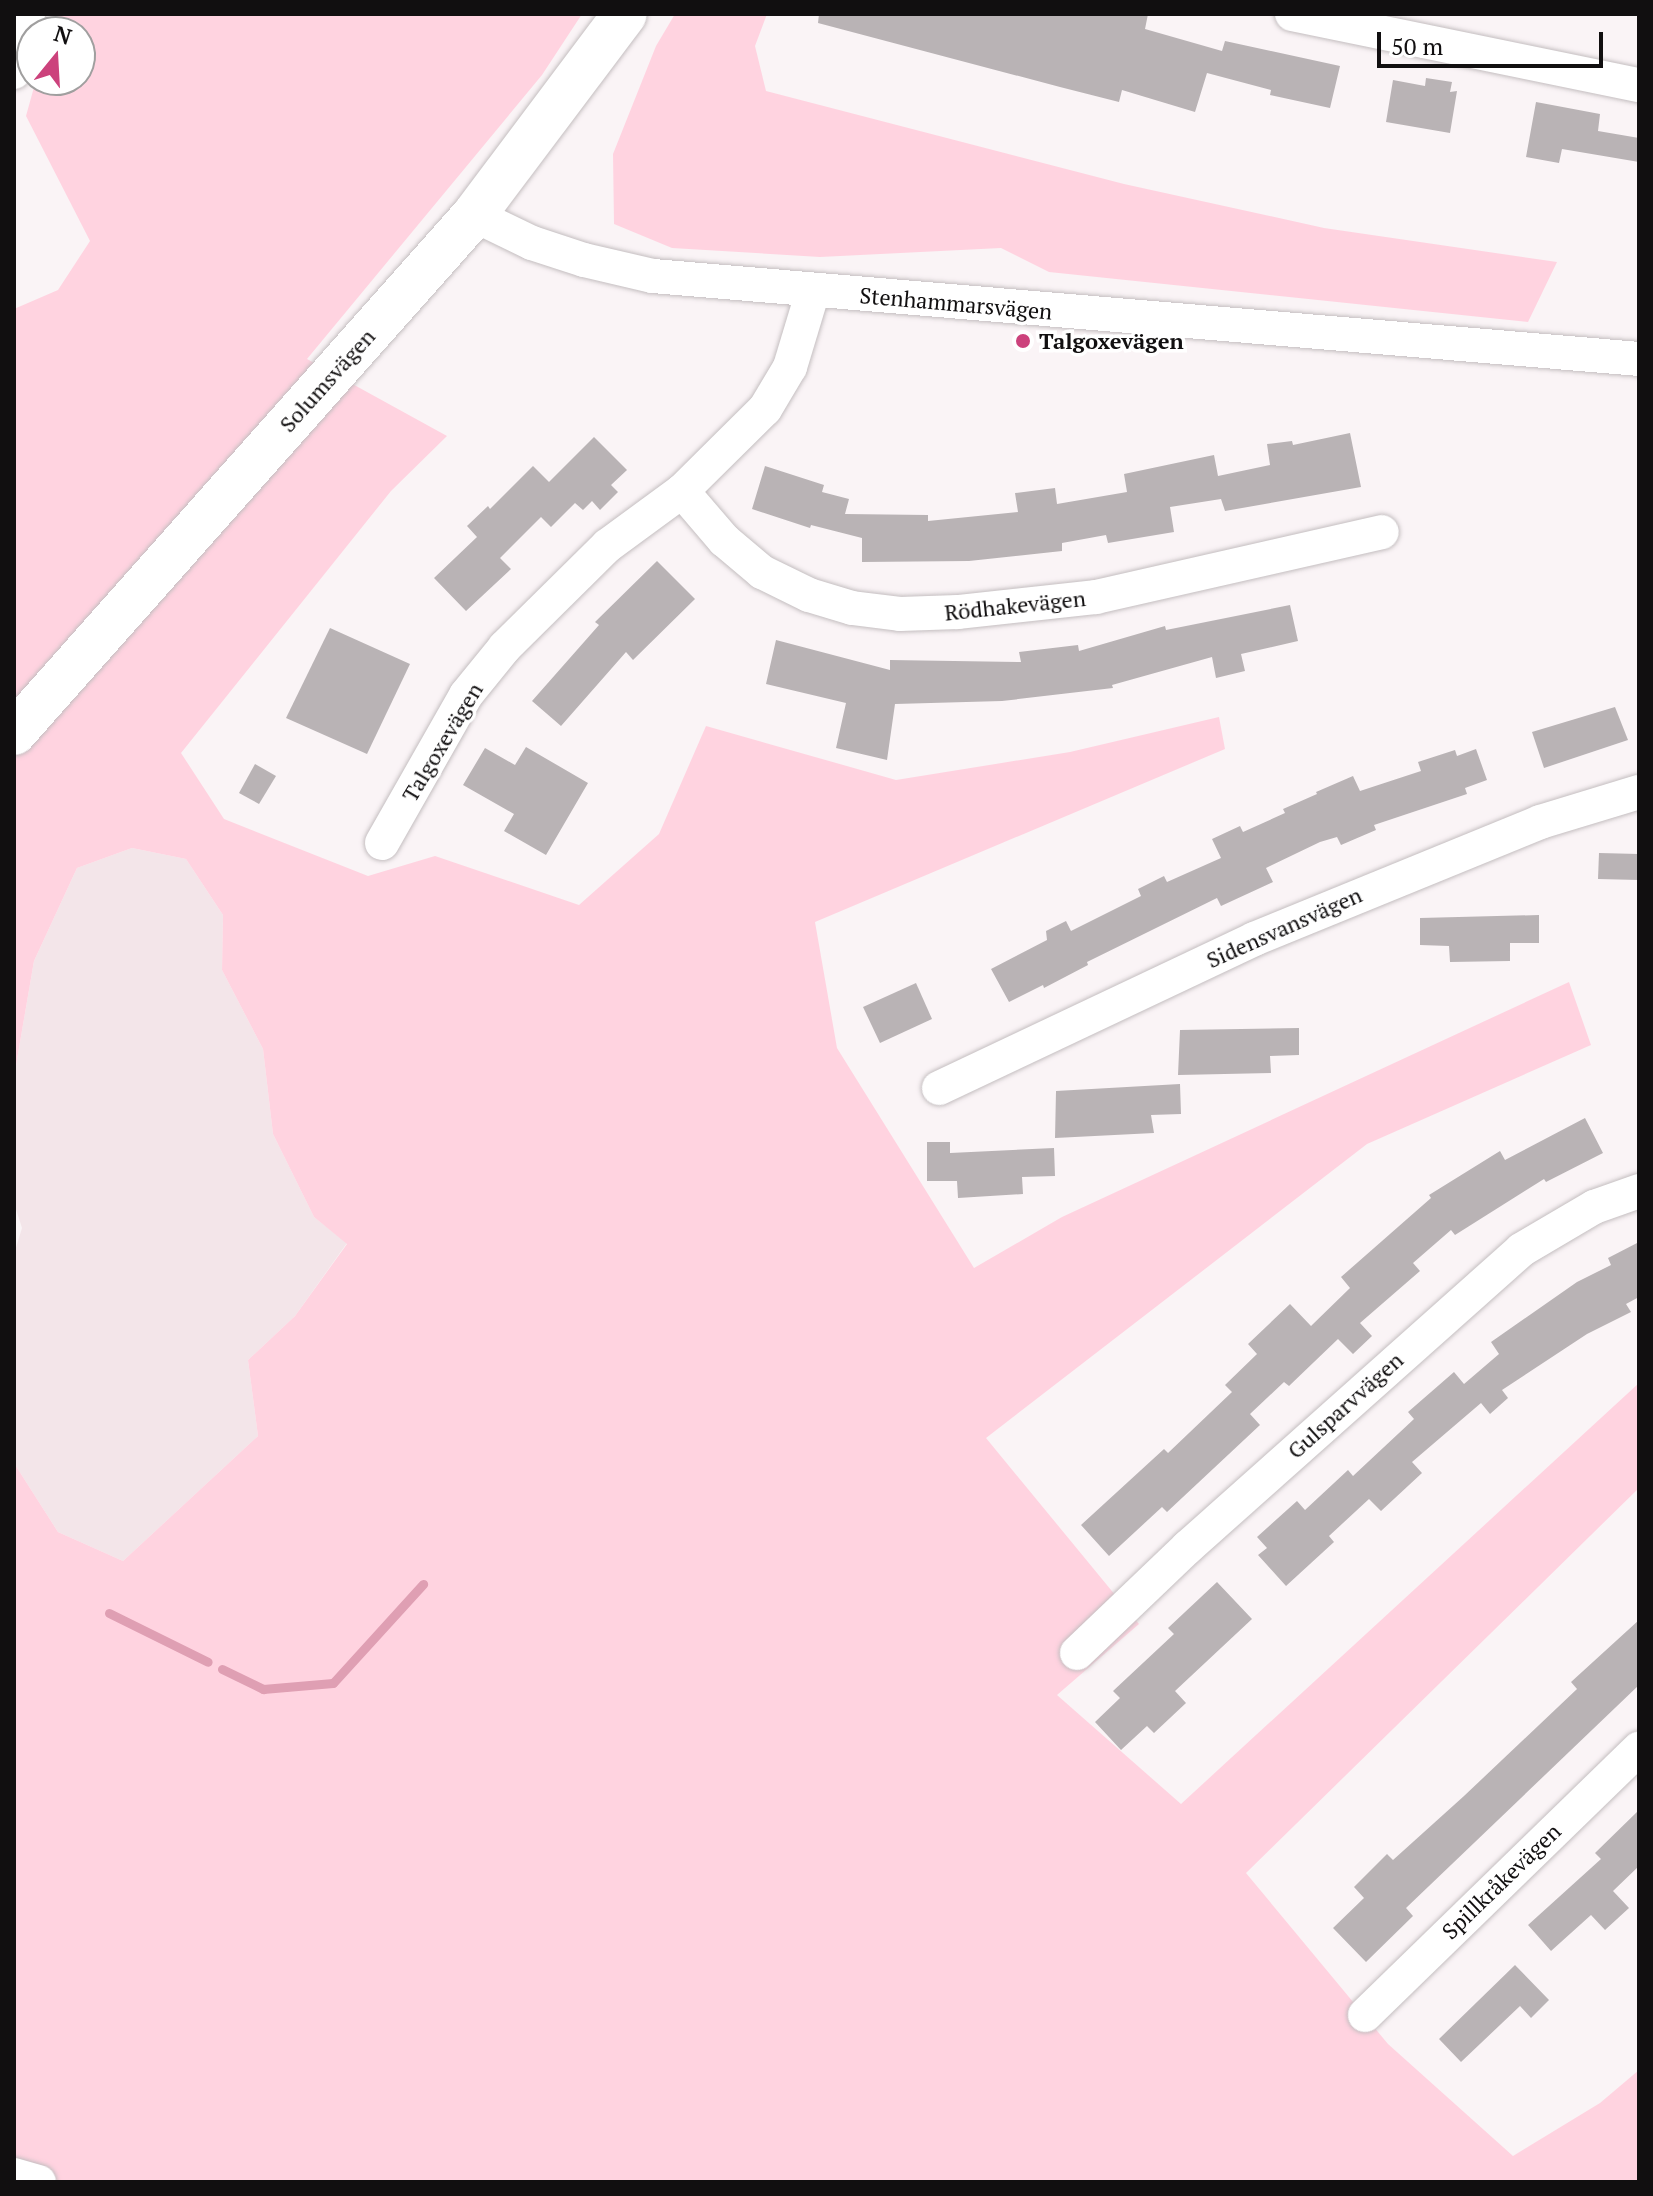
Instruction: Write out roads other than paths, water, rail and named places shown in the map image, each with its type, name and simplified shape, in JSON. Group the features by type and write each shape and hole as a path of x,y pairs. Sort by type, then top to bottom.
{"main road":[{"name":"Solumsvägen","path":"14,733 474,215 625,14"}],"street":[{"path":"14,72 28,14"},
{"path":"1292,14 1639,85"},
{"name":"Stenhammarsvägen","path":"474,215 532,243 639,273 813,291 1639,359"},
{"name":"Talgoxevägen","path":"382,843 466,695 505,647 607,546 682,491 756,419 779,387 798,348 813,291"},
{"name":"Rödhakevägen","path":"682,491 724,540 762,572 809,595 852,608 900,614 958,612 1096,597 1382,532"},
{"name":"Sidensvansvägen","path":"939,1088 1282,927 1540,822 1639,792"},
{"name":"Gulsparvvägen","path":"1077,1653 1200,1536 1521,1250 1594,1207 1639,1191"},
{"name":"Spillkråkevägen","path":"1365,2015 1639,1749"},
{"path":"14,2175 39,2182"}],"waterway":[{"path":"222,1669 263,1689 333,1683 423,1584"},
{"path":"109,1613 208,1662"}],"place":[{"name":"Talgoxevägen","path":"1023,341"}]}
